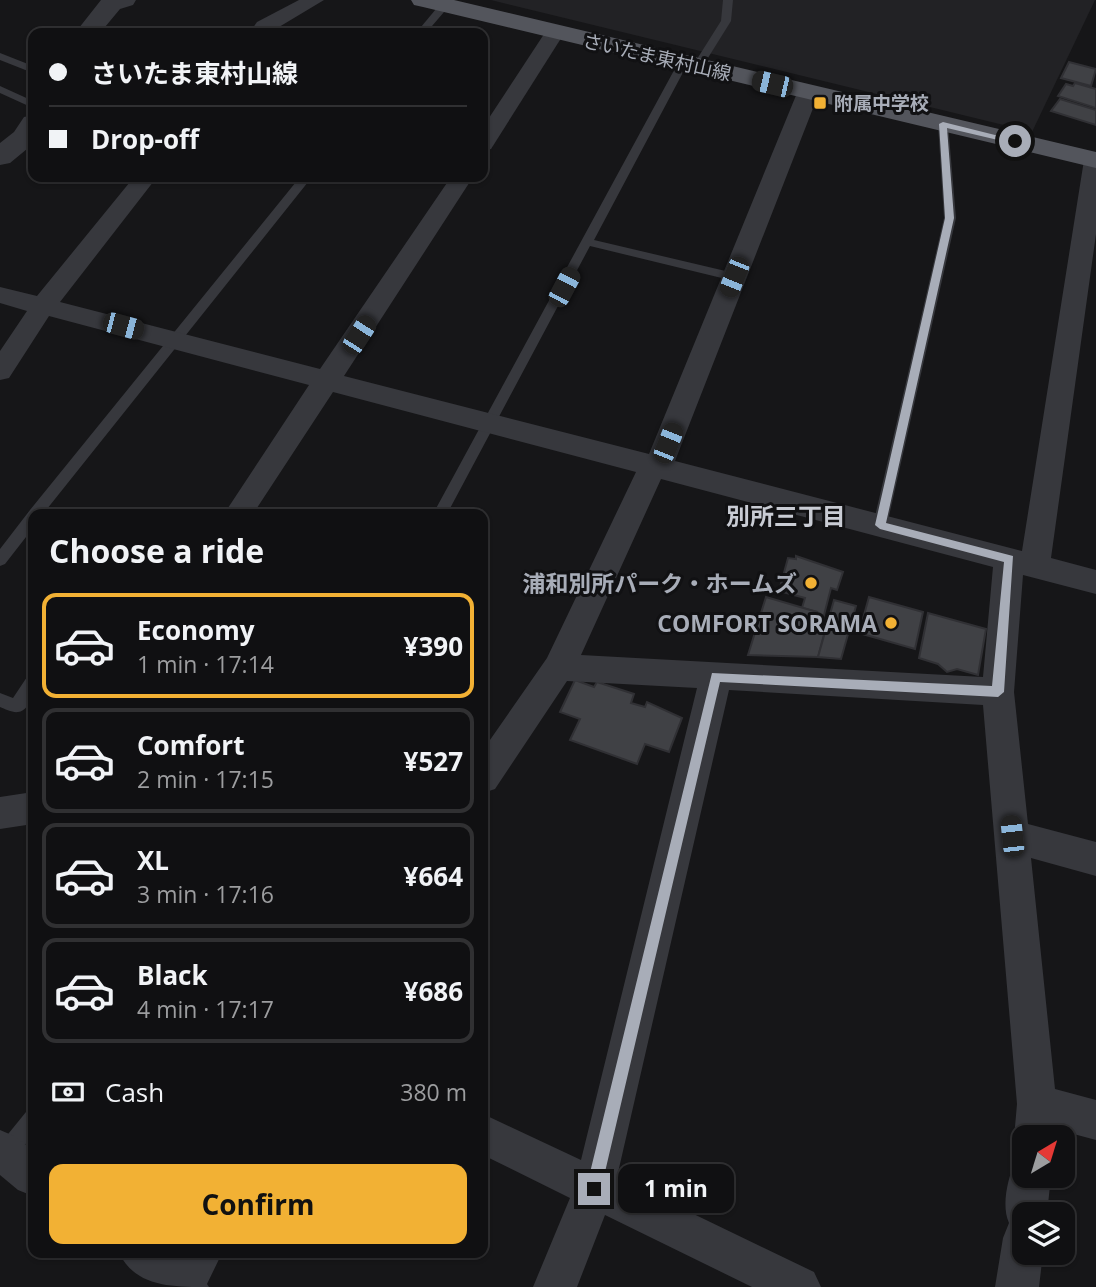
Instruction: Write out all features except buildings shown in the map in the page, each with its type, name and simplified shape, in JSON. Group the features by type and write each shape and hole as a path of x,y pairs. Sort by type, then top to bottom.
{"main road":[{"name":"さいたま東村山線","path":"434,3 1096,160"}],"street":[{"path":"263,28 314,0"},
{"path":"91,28 111,1"},
{"path":"488,136 555,32"},
{"path":"488,771 559,667 656,466 808,93"},
{"path":"0,157 28,132"},
{"path":"1096,160 1086,286 1022,562 998,692 1036,1121 1096,1121"},
{"path":"0,371 44,305 142,182"},
{"path":"241,509 330,380 459,182"},
{"path":"0,295 1096,582"},
{"path":"559,667 998,692"},
{"path":"555,1287 594,1189 716,677"},
{"path":"0,813 28,809"},
{"path":"1012,836 1096,859"},
{"path":"488,1136 799,1287"},
{"path":"150,1258 188,1278"},
{"path":"1017,1287 1020,1265"}],"lane":[{"path":"443,509 492,423 588,242 690,65 726,21 728,0"},
{"path":"423,28 434,3"},
{"path":"0,56 28,68"},
{"path":"0,89 28,103"},
{"path":"880,525 950,218 943,124"},
{"path":"40,509 302,182"},
{"path":"588,242 734,277"},
{"path":"0,560 28,524"},
{"path":"0,701 16,706 28,689"},
{"path":"13,1160 28,1129"}],"shaded area":[{"path":"491,0 1095,0 1032,132"}],"place":[{"name":"附属中学校","path":"820,103"},
{"name":"浦和別所パーク・ホームズ","path":"811,583"},
{"name":"COMFORT SORAMA","path":"891,623"}],"district":[{"name":"別所三丁目","path":"786,515"}],"route":[{"path":"594,1189 716,677 998,692 1009,559 880,525 950,218 943,124 1015,141"}]}
